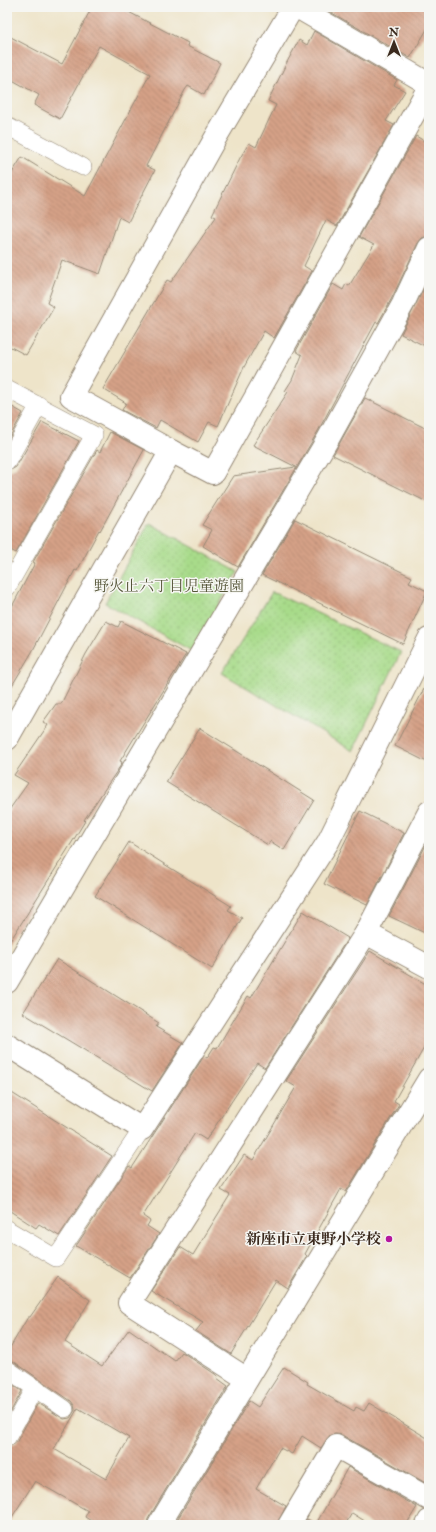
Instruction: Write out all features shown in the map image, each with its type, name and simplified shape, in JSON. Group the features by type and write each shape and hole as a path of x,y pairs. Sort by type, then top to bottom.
{"street":[{"path":"293,7 216,138 71,396 213,473 429,86 297,7"},
{"path":"7,982 328,439 403,304 429,248"},
{"path":"7,739 171,451"},
{"path":"7,1045 142,1129 328,842 429,639"},
{"path":"247,1379 129,1303 366,933 429,812"},
{"path":"366,933 429,967"},
{"path":"159,1525 429,1078"},
{"path":"289,1525 336,1446 429,1499"},
{"path":"427,1525 429,1521"}],"lane":[{"path":"7,126 82,167"},
{"path":"7,389 94,435 7,588"},
{"path":"7,462 39,405"},
{"path":"7,1229 56,1258 142,1129"},
{"path":"7,1369 66,1409"},
{"path":"7,1438 35,1388"}],"green space":[{"name":"野火止六丁目児童遊園","path":"149,523 238,572 192,651 105,603"},
{"path":"272,592 401,652 353,751 222,673"}],"building":[{"path":"92,7 119,7 188,43 187,46 220,63 204,95 188,86 185,90 146,166 155,170 128,222 119,217 100,274 62,260 47,303 54,307 26,355 7,345 7,181 22,157 85,196 150,74 99,46 60,119 34,105 39,95 7,77 7,35 62,64"},
{"path":"325,7 429,7 429,26 410,58 325,9"},
{"path":"314,31 397,80 394,85 405,91 386,121 394,125 337,226 326,220 304,266 312,271 274,338 264,331 244,367 218,426 209,422 198,442 160,420 156,428 122,410 126,403 103,389 167,280 171,282 216,217 212,215 240,158 249,143 256,147 276,105 268,101 286,64 299,40 307,45"},
{"path":"416,136 429,144 429,236 422,238 418,243 392,298 378,323 376,322 317,433 238,567 203,546 212,530 202,525 233,476 296,467 253,445 288,392 285,391 292,380 302,355 296,351 333,284 343,290 346,284 349,286 374,245 359,237"},
{"path":"429,278 429,348 401,334"},
{"path":"365,398 429,430 429,503 333,455"},
{"path":"7,404 23,413 7,442"},
{"path":"42,422 79,441 16,553 7,548 7,472 16,467"},
{"path":"110,432 144,450 77,571 75,570 32,652 7,694 7,616 35,563 33,562 97,450 100,452"},
{"path":"295,519 412,577 409,582 427,591 403,644 262,575"},
{"path":"106,621 118,627 121,621 186,654 120,761 122,762 121,765 84,820 85,821 71,844 7,946 7,813 28,783 14,775 48,725 43,722 56,704 61,704 86,654"},
{"path":"429,679 429,763 395,746"},
{"path":"200,728 314,800 284,850 270,841 268,845 166,782"},
{"path":"360,811 404,833 367,905 324,884"},
{"path":"129,842 231,906 228,910 242,918 212,969 95,896"},
{"path":"426,845 429,846 429,935 389,916"},
{"path":"303,911 348,938 265,1068 257,1063 206,1140 195,1133 143,1216 150,1221 147,1226 159,1234 130,1278 76,1246 129,1166 132,1168 204,1056 207,1058 214,1047 217,1048 248,996 251,998"},
{"path":"370,951 429,986 429,1039 394,1101 399,1104 346,1192 341,1189 305,1254 307,1256 288,1288 276,1280 231,1354 196,1331 203,1322 151,1291 180,1247 193,1255 230,1195 221,1190 244,1155 253,1160 296,1087 286,1081"},
{"path":"57,959 159,1023 156,1027 183,1043 152,1091 23,1013"},
{"path":"7,1090 112,1156 59,1236 39,1224 36,1228 7,1209"},
{"path":"58,1277 90,1300 65,1342 102,1366 129,1329 175,1361 182,1352 218,1376 217,1378 228,1386 148,1519 147,1525 97,1525 85,1517 88,1511 35,1481 7,1525 7,1448 16,1443 38,1403 64,1419 70,1418 75,1410 71,1401 13,1361 7,1359 7,1353 28,1317 30,1317","holes":["78,1408 129,1438 106,1479 54,1449"]},
{"path":"284,1367 308,1382 307,1384 354,1411 356,1407 364,1411 369,1403 429,1439 429,1485 342,1435 330,1435 321,1448 302,1436 292,1454 280,1448 256,1489 286,1506 277,1525 174,1525 249,1401 258,1407"},
{"path":"7,1381 22,1391 7,1418"},
{"path":"348,1467 417,1507 406,1525 371,1525 352,1513 345,1525 304,1525 307,1519 316,1524"}],"place":[{"name":"新座市立東野小学校","path":"389,1239"}]}
